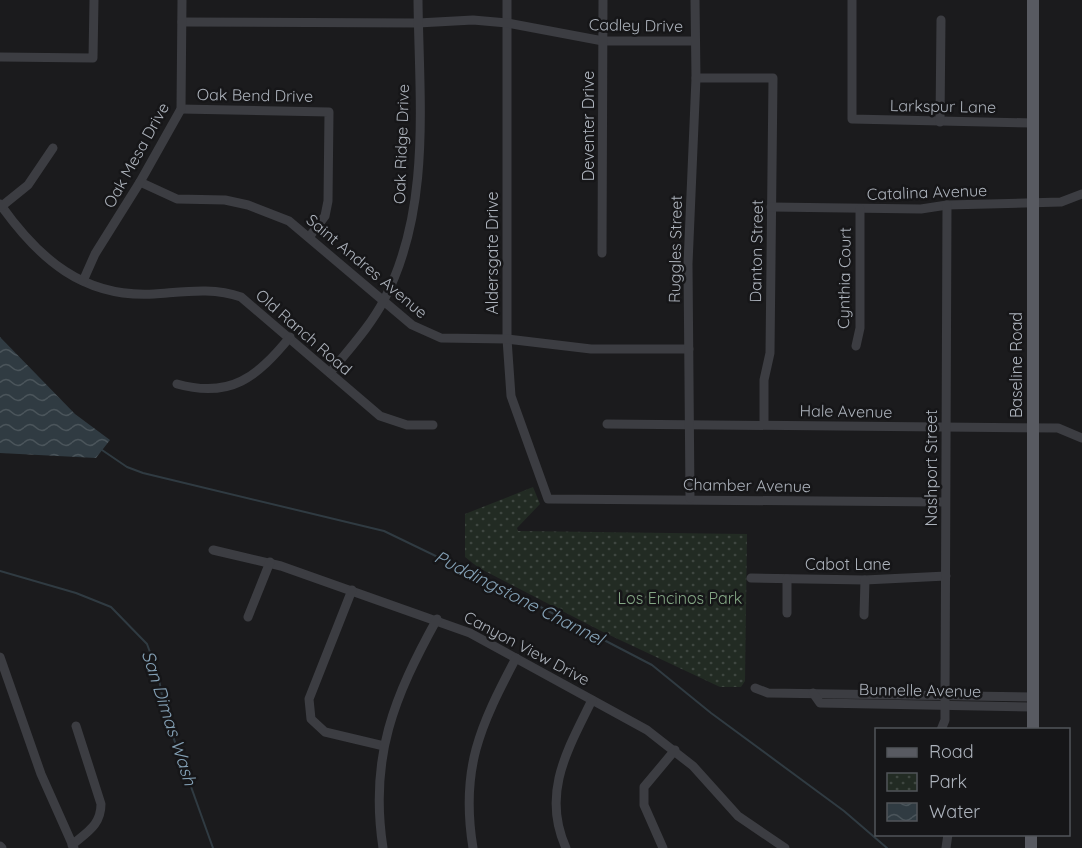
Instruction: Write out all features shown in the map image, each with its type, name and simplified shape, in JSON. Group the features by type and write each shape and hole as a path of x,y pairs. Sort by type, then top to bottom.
{"main road":[{"name":"Baseline Road","path":"1033,0 1033,728"}],"street":[{"path":"0,57 93,58 94,0"},
{"name":"Oak Mesa Drive","path":"83,281 95,254 140,182 181,109 182,0"},
{"name":"Oak Ridge Drive","path":"330,373 366,328 384,301 400,263 416,206 418,0"},
{"name":"Aldersgate Drive","path":"507,0 507,339 511,396 548,499"},
{"name":"Deventer Drive","path":"602,253 603,0"},
{"name":"Ruggles Street","path":"690,498 688,264 696,78 695,0"},
{"name":"Larkspur Lane","path":"852,0 852,119 1033,123"},
{"name":"Cadley Drive","path":"182,22 418,23 473,20 507,22 603,41 695,41"},
{"path":"940,122 941,20"},
{"name":"Danton Street","path":"696,78 774,78 770,353 764,380 764,424"},
{"name":"Oak Bend Drive","path":"181,109 329,112 328,201 325,216 310,236"},
{"path":"1,205 28,185 53,148"},
{"name":"Saint Andres Avenue","path":"140,182 177,199 225,200 248,205 289,221 310,236 412,325 441,338 507,339 591,349 689,349"},
{"name":"Catalina Avenue","path":"771,207 921,209 947,205 1061,202 1082,194"},
{"name":"Old Ranch Road","path":"1,205 34,248 58,268 83,281 97,288 140,294 226,292 241,297 380,416 392,422 433,425"},
{"name":"Nashport Street","path":"941,728 945,720 946,701 947,205"},
{"name":"Cynthia Court","path":"856,346 860,328 860,209"},
{"path":"177,384 193,389 239,384 263,368 290,337"},
{"name":"Hale Avenue","path":"607,424 1058,428 1082,438"},
{"name":"Chamber Avenue","path":"548,499 690,498 945,502"},
{"name":"Canyon View Drive","path":"213,550 270,562 437,619 470,633 647,730 675,750 738,816 785,848"},
{"path":"248,617 270,562"},
{"name":"Cabot Lane","path":"751,578 865,580 946,576"},
{"path":"787,579 787,613"},
{"path":"864,615 865,580"},
{"path":"352,590 309,699 311,719 325,732 384,746"},
{"path":"383,848 379,806 384,746 400,690 437,619"},
{"path":"0,657 41,774 73,846 96,824 101,815 101,804 76,726"},
{"path":"473,848 468,816 470,766 485,716 516,658"},
{"name":"Bunnelle Avenue","path":"755,688 768,693 813,693 820,703 1033,702"},
{"path":"566,848 559,833 554,797 564,758 592,700"},
{"path":"663,848 644,804 644,787 675,750"}],"green space":[{"name":"Los Encinos Park","path":"533,487 540,504 517,528 518,531 747,534 745,681 741,687 720,687 603,632 479,568 465,557 465,514"}],"water":[{"path":"0,337 75,414 110,440 96,458 0,453"}],"waterway":[{"name":"Puddingstone Channel","path":"102,450 127,467 143,473 384,531 527,600 652,665 711,713 844,811 887,848"},
{"name":"San Dimas Wash","path":"0,571 76,593 111,607 147,644 158,674 166,717 213,848"}]}
